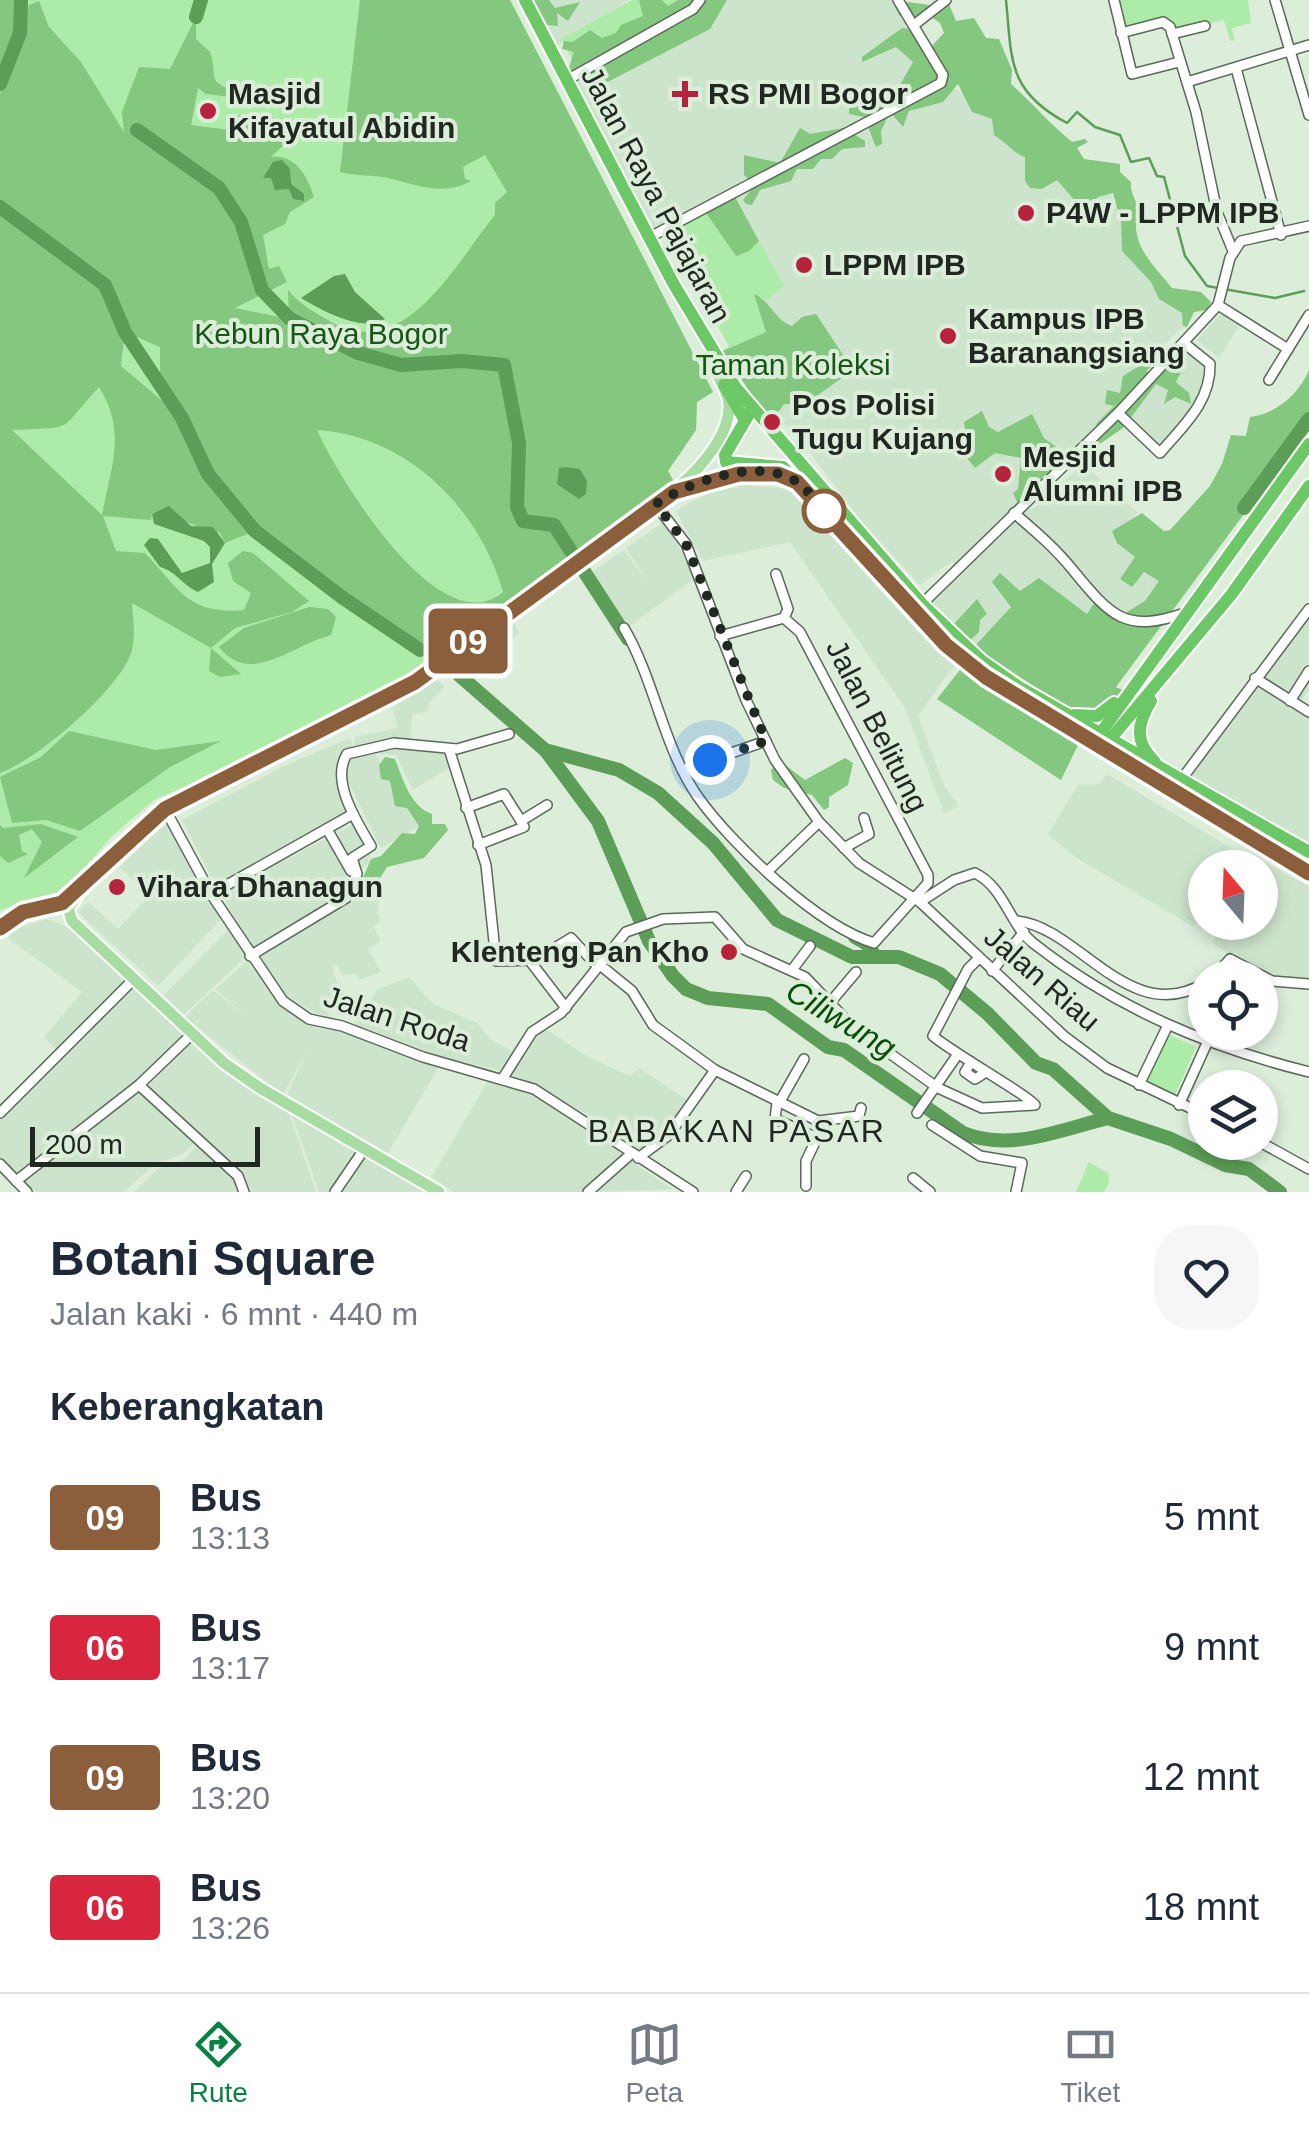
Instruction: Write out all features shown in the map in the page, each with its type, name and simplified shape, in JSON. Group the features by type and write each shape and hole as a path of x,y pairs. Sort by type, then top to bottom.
{"highway":[{"path":"517,0 714,368 748,413"},
{"name":"Jalan Raya Pajajaran","path":"525,0 708,346 748,413 978,665 1058,708 1101,742 1174,776 1309,852"},
{"path":"708,346 714,368"},
{"name":"Jalan Raya Pajajaran","path":"748,413 725,459 734,465 782,467 946,645 1309,873"},
{"path":"1101,742 1127,692 1309,444"},
{"path":"1101,742 1174,664 1309,486"},
{"path":"1174,664 1138,726 1144,750 1174,776"},
{"path":"1058,708 1085,719 1097,716 1127,692"}],"main road":[{"path":"0,928 23,912 62,903 165,809 415,682 673,491 704,463 726,420 729,405 714,368"},
{"path":"654,505 682,488 722,477 778,474 797,482"},
{"path":"86,882 68,915 192,1034 260,1088 439,1192"}],"street":[{"path":"567,80 693,9 700,0"},
{"path":"650,238 878,119 944,79 898,0"},
{"path":"914,25 946,0"},
{"path":"1114,0 1134,75 1178,62"},
{"path":"1275,0 1309,116"},
{"path":"1121,33 1163,22 1172,34 1217,212 1233,251"},
{"path":"1172,34 1206,26"},
{"path":"1187,82 1309,45"},
{"path":"1236,68 1280,234"},
{"path":"922,604 1118,413 1184,343 1218,304 1233,251 1253,236 1309,226"},
{"path":"1218,304 1288,349"},
{"path":"1269,380 1309,316"},
{"path":"1118,413 1160,453 1200,405 1209,380 1208,360 1184,343"},
{"name":"Jalan Riau","path":"654,505 686,544 720,636 788,785 819,822 858,863 916,899 1064,1036 1107,1068 1188,1108"},
{"path":"1014,514 1053,548 1098,602 1118,618 1152,623 1186,613"},
{"name":"Jalan Belitung","path":"776,574 788,609 784,618 800,632 928,875 928,883 916,899"},
{"path":"1174,776 1309,609"},
{"path":"720,636 784,618"},
{"path":"624,628 698,796 768,871 822,917 870,943 877,942 916,899"},
{"path":"1290,701 1309,671"},
{"path":"1256,678 1309,712"},
{"path":"250,956 346,898 355,878 352,858 371,846 353,814 342,774 347,754 394,743 449,749 509,734"},
{"path":"684,768 766,741"},
{"path":"449,749 490,887 494,956 498,962 549,954 572,938 599,966 632,991 653,1025 715,1070 820,1122 859,1116 861,1108"},
{"path":"466,808 504,794 524,827 478,844"},
{"path":"521,821 547,805"},
{"name":"Jalan Roda","path":"165,809 211,894 232,921 274,992 309,1019 342,1026 423,1058 503,1078 558,1102 693,1192"},
{"path":"211,894 353,814"},
{"path":"844,848 870,834 864,818"},
{"path":"768,871 819,822"},
{"path":"327,829 355,878"},
{"name":"Jalan Riau","path":"916,899 975,873 998,892 1024,932 1097,990 1188,1036"},
{"path":"503,1078 532,1032 566,1008 633,929 690,915 715,917 748,952 805,977 828,1005 934,1091 986,1108 1036,1104 933,1035 968,969 978,958"},
{"path":"1017,921 1041,926 1070,950 1141,990 1177,993 1188,989"},
{"path":"992,972 1024,932"},
{"path":"792,970 810,946"},
{"path":"530,960 566,1008"},
{"path":"828,1005 856,972"},
{"path":"0,1113 134,979"},
{"path":"1278,981 1309,984"},
{"path":"1139,1084 1167,1028"},
{"path":"16,1181 139,1085 192,1034"},
{"path":"1180,1105 1204,1050"},
{"name":"Jalan Riau","path":"1229,1050 1309,1072"},
{"path":"918,1113 958,1054"},
{"path":"804,1060 778,1103 775,1119 818,1138 805,1166 806,1186"},
{"path":"588,1192 669,1135 715,1070"},
{"path":"139,1085 230,1168 244,1192"},
{"path":"932,1125 980,1156 1024,1166 1016,1192"},
{"path":"335,1192 365,1148"},
{"path":"1278,1152 1308,1168 1309,1154"},
{"path":"0,1164 27,1192"},
{"path":"736,1192 746,1176"},
{"path":"912,1178 930,1192"}],"shaded area":[{"path":"525,0 629,0 551,50"},
{"name":"Kampus IPB Baranangsiang","path":"700,0 898,0 943,75 732,195 950,85 1111,194 1121,215 1126,249 1162,295 1193,311 1184,326 1132,374 1121,405 1184,348 1202,362 1205,386 1198,405 1159,450 1118,413 1017,513 1036,507 1083,464 1138,513 1117,532 1188,588 1058,708 955,638 922,604 959,565 951,562 920,585 862,522 792,429 761,409 723,351 729,346 664,231 650,237 567,80"},
{"path":"282,160 290,169 291,184 304,194 304,201 293,199 289,189 275,190 271,178 263,178 273,162"},
{"path":"345,274 355,292 385,319 376,323 354,322 301,298 334,276"},
{"path":"1223,311 1242,321 1219,358 1197,340"},
{"path":"559,468 580,469 587,481 586,494 579,499 557,484"},
{"path":"745,485 789,489 956,663 918,716 944,785 959,806 944,813 905,708 790,542 703,561 676,511 710,492"},
{"path":"169,506 191,526 213,527 225,543 212,564 214,582 198,592 160,567 144,545 150,538 158,539 182,573 210,563 210,547 204,541 154,524 152,514"},
{"path":"662,523 675,538 694,579 628,627 587,575 624,550 649,584 626,548"},
{"path":"1309,609 1309,690 1300,702 1309,707 1309,852 1181,780"},
{"path":"511,617 519,633 491,654 478,643"},
{"path":"435,679 445,686 429,703 428,711 412,715 411,741 355,749 355,737 397,728 393,707"},
{"path":"350,738 353,747 341,753 341,781 351,812 216,886 182,820 286,765"},
{"path":"377,746 450,753 454,765 413,790 396,755 379,754"},
{"path":"375,747 377,757 422,824 381,848 346,777 345,759"},
{"path":"1107,774 1235,850 1188,850 1188,923 1075,857 1048,834 1078,785 1100,784"},
{"path":"169,824 221,919 158,986 78,912 88,902 118,929 149,896 120,867 153,832"},
{"path":"352,825 370,853 369,862 346,888 350,895 252,951 221,893"},
{"path":"1278,870 1309,886 1309,978 1278,977 1278,960 1239,960 1212,943 1278,940"},
{"path":"363,882 381,888 377,913 381,920 373,926 381,941 368,949 381,972 359,980 356,974 342,975 336,964 332,966 340,992 328,1016 315,1013 278,990 256,955 358,898 353,889"},
{"path":"46,919 70,928 128,981 57,1050 44,1037 82,992 8,938 15,929"},
{"path":"232,926 248,955 183,1015 164,995"},
{"path":"247,961 278,1004 317,1028 339,1030 438,1068 388,1153 287,1095 309,1047 283,1095 185,1017 213,990 247,1017 216,989"},
{"path":"409,977 433,1004 477,1023 490,1039 517,1054 505,1071 449,1059 355,1025 377,990"},
{"path":"134,987 187,1036 159,1065 15,1173 0,1158 0,1120"},
{"path":"548,1030 588,1057 630,1076 639,1068 690,1102 669,1130 638,1153 591,1116 506,1073 531,1036"},
{"path":"192,1041 289,1113 316,1192 134,1192 159,1168 182,1162 197,1145 241,1185 245,1179 148,1086"},
{"path":"488,1080 544,1099 625,1156 586,1192 454,1192 432,1177"},
{"path":"142,1089 195,1142 183,1154 155,1164 123,1192 36,1192 25,1182"},
{"path":"292,1115 357,1151 332,1192 319,1192"},
{"path":"363,1155 428,1192 340,1192"},
{"path":"629,1159 661,1182 674,1189 591,1192"}],"green space":[{"name":"Kebun Raya Bogor","path":"0,0 510,0 713,392 697,402 696,430 668,471 673,480 408,675 215,774 154,800 112,836 62,894 22,901 0,911"},
{"path":"0,0 21,0 20,33 0,84"},
{"name":"Kebun Raya Bogor","path":"360,0 510,0 713,392 697,402 696,430 668,471 673,480 432,658 343,598 255,531 225,543 220,533 161,514 152,513 151,520 103,516 116,551 145,553 177,589 197,604 225,611 244,610 251,593 233,581 228,563 243,551 253,553 309,601 292,612 235,628 211,648 132,603 133,645 120,673 91,707 53,740 0,773 0,94 29,5 39,1 49,27 81,62 124,132 122,112 139,67 170,69 196,17 196,39 210,52 217,82 240,93 240,98 206,94 198,88 191,125 238,131 238,115 302,120 310,137 288,141 271,157 287,159 299,168 314,197 290,212 285,224 263,235 269,269 279,266 287,282 235,308 289,319 288,290 331,322 358,331 382,329 405,319 426,302 495,215 495,203 507,192 485,155 463,167 465,179 471,181 449,188 428,188 340,172","holes":["125,332 160,347 160,384 179,415 121,366","99,387 108,403 115,434 102,515 12,430 56,427 69,421","317,430 350,435 410,462 458,505 477,532 503,592 478,602 450,596 422,577 368,516"]},
{"path":"524,0 549,0 555,8 580,2 568,21 557,13 558,26 537,24"},
{"path":"632,0 692,0 576,67 561,39"},
{"path":"639,0 662,0 668,6 678,0 727,0 710,29 598,87 573,75 569,68 574,52 562,49 564,41 573,42 590,30 602,38 616,33 621,25 643,16"},
{"path":"892,0 930,5 948,2 956,21 974,18 986,38 999,39 1012,70 1011,84 1072,142 1088,142 1077,148 1084,159 1120,164 1120,172 1131,182 1139,212 1136,228 1145,253 1172,288 1201,292 1211,302 1207,310 1194,312 1187,327 1183,326 1182,313 1159,299 1151,282 1122,251 1121,221 1113,193 1098,197 1089,206 1076,202 1057,180 1042,189 1030,188 1025,181 1025,157 994,135 992,119 972,112 958,84 943,102 909,111 903,127 890,112 881,131 882,144 876,147 864,117 849,114 849,105 892,99 913,62 896,47 862,62 862,57 902,28 911,29 926,52 944,33 940,23 930,16 918,20 899,15"},
{"path":"1116,0 1248,0 1251,23 1232,28 1235,40 1230,41 1224,20 1177,31 1170,22 1124,34"},
{"path":"800,128 810,134 844,128 865,141 865,147 842,149 832,159 821,159 813,169 797,169 791,181 760,190 752,205 746,204 743,200 755,185 744,175 744,155 780,163"},
{"path":"734,195 759,241 736,256 704,210"},
{"path":"704,210 736,255 759,241 784,286 767,300 756,295 784,404 775,417 761,409 723,351 729,346 663,230"},
{"name":"Taman Koleksi","path":"754,294 792,326 802,317 816,314 853,370 797,410 784,404 775,417 761,409 723,351 766,332"},
{"path":"1156,356 1159,361 1146,371 1159,376 1171,366 1183,368 1176,382 1189,393 1191,404 1175,397 1164,404 1168,390 1156,384 1123,428 1091,450 1097,423 1114,406 1105,404 1107,390 1120,393 1123,376"},
{"path":"1309,370 1309,426 1116,687 1127,692 1085,719 974,647 1011,607 992,582 1000,573 1020,591 1039,578 1087,614 1096,600 1130,620 1127,612 1145,601 1159,581 1144,572 1132,587 1120,579 1135,557 1117,543 1112,531 1142,513 1164,531 1170,530 1210,486 1231,435 1246,436 1250,417 1269,412 1286,401"},
{"path":"982,411 989,427 998,432 1032,414 1044,438 1062,451 1065,462 1040,484 1031,485 1024,501 1017,502 1013,493 1018,489 1021,458 995,453 975,468 949,436 966,437 964,422"},
{"path":"977,599 987,614 980,620 979,632 969,641 954,624"},
{"path":"309,607 328,609 336,617 331,635 258,663 231,658 219,647 244,628"},
{"path":"211,648 241,674 220,677 209,671"},
{"path":"966,662 1061,722 1078,745 1061,780 937,699"},
{"path":"69,731 156,750 221,741 170,767 80,831 46,820 12,823 0,777 41,757"},
{"path":"385,757 395,759 413,799 432,814 432,824 445,824 448,830 424,858 387,867 380,878 368,881 363,878 371,859 381,856 402,833 415,834 419,826 407,808 395,806 390,781 381,779 379,765"},
{"path":"845,758 853,763 848,785 829,797 829,807 824,810 812,795 784,788 773,780 771,770 780,761 805,780"},
{"path":"41,824 78,837 24,878 42,842 32,829 19,835 22,851 28,854 8,863 0,856 0,825 3,828"},
{"path":"1165,1033 1188,1043 1188,1050 1195,1050 1174,1098 1143,1085"},
{"path":"1089,1162 1108,1173 1109,1183 1104,1192 1076,1192"}],"waterway":[{"name":"Ciliwung","path":"0,84 20,33 21,0"},
{"path":"196,17 201,0"},
{"path":"1006,0 1012,57 1023,86 1047,111 1067,123 1077,112 1095,127 1120,135 1131,162 1149,158 1157,176 1164,177 1185,256 1207,286 1275,298 1304,291"},
{"path":"137,130 219,188 241,222 262,290 290,319 358,353 401,365 462,361 504,365 519,443 517,507 523,521 554,525 628,639"},
{"name":"Ciliwung","path":"0,207 105,285 125,332 182,418 208,474 255,531 420,650"},
{"path":"1244,508 1309,419"},
{"name":"Ciliwung","path":"459,675 545,750 619,770 658,793 713,843 777,920 852,957 899,957 940,974 988,1014 1036,1063 1053,1069 1108,1118 1171,1139 1225,1165 1249,1169 1280,1192"},
{"name":"Ciliwung","path":"546,751 598,821 649,941 686,989 708,998 768,1004 828,1047 844,1050 963,1133 1017,1140 1108,1118"},
{"path":"855,937 866,943 875,956"}],"bus line":[{"name":"09","path":"0,928 23,912 62,903 165,809 415,682 674,492 704,480 739,474 778,474 797,482 946,645 986,677 1110,756 1309,873"}],"place":[{"name":"RS PMI Bogor","path":"685,94"},
{"name":"Masjid Kifayatul Abidin","path":"208,111"},
{"name":"P4W - LPPM IPB","path":"1026,213"},
{"name":"LPPM IPB","path":"804,265"},
{"name":"Kampus IPB Baranangsiang","path":"948,336"},
{"name":"Pos Polisi Tugu Kujang","path":"772,422"},
{"name":"Mesjid Alumni IPB","path":"1003,474"},
{"name":"Vihara Dhanagun","path":"117,887"},
{"name":"Klenteng Pan Kho","path":"729,952"}],"district":[{"name":"BABAKAN PASAR","path":"737,1131"}],"route":[{"path":"710,760 766,741 720,636 686,544 656,504 704,480 739,474 778,474 797,482 824,511"}]}
